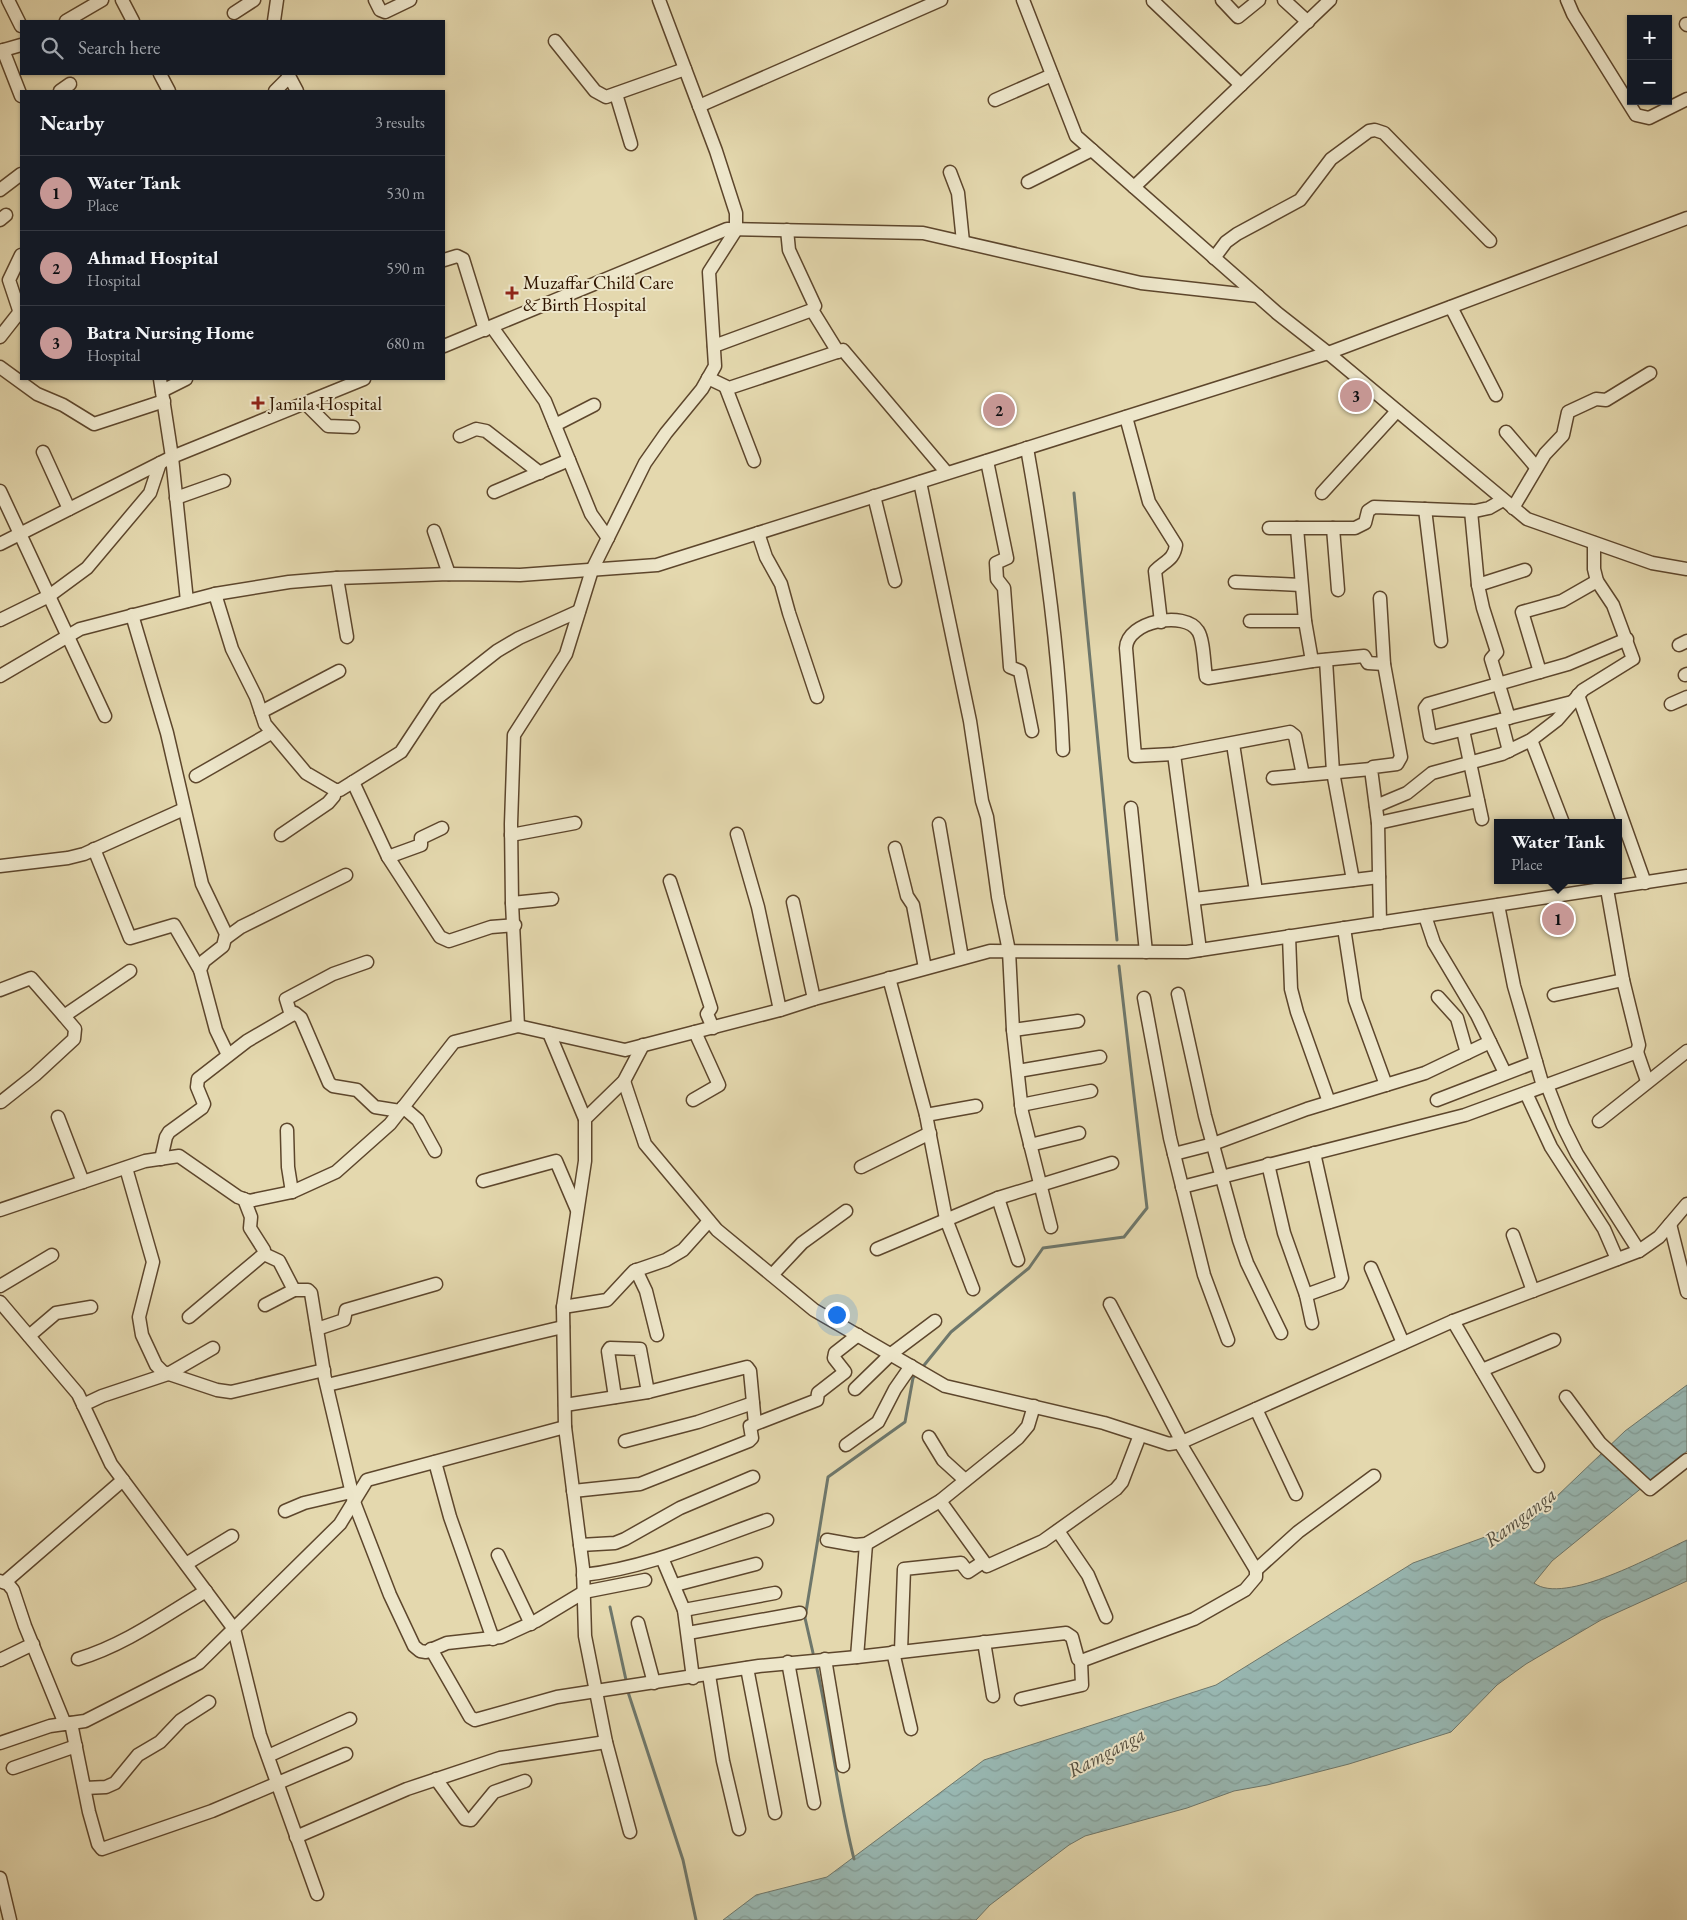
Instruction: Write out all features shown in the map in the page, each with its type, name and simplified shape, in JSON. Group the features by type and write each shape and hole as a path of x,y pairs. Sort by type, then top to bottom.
{"street":[{"path":"8,0 20,24"},
{"path":"68,20 102,0"},
{"path":"122,0 132,20"},
{"path":"234,13 254,0"},
{"path":"274,20 277,0"},
{"path":"375,0 382,12 410,0"},
{"path":"518,1026 511,835 514,736 566,654 592,570 645,463 715,366 709,272 736,230 736,213 699,106 659,0"},
{"path":"699,106 941,0"},
{"path":"1023,0 1076,136 1258,296 1527,520 1652,563 1687,568"},
{"path":"1222,0 1238,17 1259,0"},
{"path":"1284,0 1308,22"},
{"path":"1134,187 1330,0"},
{"path":"1567,0 1587,37 1636,115 1649,118 1687,100"},
{"path":"1153,1 1241,85"},
{"path":"555,41 594,91 606,97 685,69"},
{"path":"20,45 2,51 20,94"},
{"path":"161,75 168,90"},
{"path":"276,90 288,75 297,90"},
{"path":"995,100 1052,75"},
{"path":"616,94 631,144"},
{"path":"1214,258 1226,242 1237,234 1300,200 1331,159 1368,131 1375,130 1384,133 1490,241"},
{"path":"1028,182 1092,150"},
{"path":"950,172 958,193 962,242"},
{"path":"0,190 20,175"},
{"path":"0,676 80,629 215,594 289,582 336,578 449,574 520,575 657,566 1328,353 1687,218"},
{"path":"445,346 727,229 923,233 1140,283 1258,296"},
{"path":"714,346 812,310 816,304 789,250 787,230"},
{"path":"0,337 18,318 19,310 9,280 20,256"},
{"path":"445,260 457,256 463,260 489,328 534,384 545,401 591,514 608,538"},
{"path":"1451,307 1496,395"},
{"path":"812,310 838,352"},
{"path":"726,388 843,350 947,474"},
{"path":"0,367 38,394 63,405 94,424 184,380"},
{"path":"1269,528 1361,526 1370,508 1374,507 1471,511 1508,504 1563,435 1568,412 1596,399 1606,400 1650,373"},
{"path":"708,378 726,388 754,460"},
{"path":"0,544 166,460 356,380"},
{"path":"162,390 166,460 176,498 187,601"},
{"path":"305,403 328,426 353,427"},
{"path":"555,425 594,405"},
{"path":"1322,493 1398,411"},
{"path":"1126,417 1149,502 1176,545 1174,555 1155,571 1161,622"},
{"path":"460,436 476,429 486,431 540,473"},
{"path":"1506,432 1536,468"},
{"path":"1027,448 1043,543 1059,667 1063,750"},
{"path":"43,452 70,509"},
{"path":"0,620 48,596 87,568 150,493 166,460"},
{"path":"494,492 569,460"},
{"path":"987,461 1007,558 996,563 997,579 1004,588 1010,667 1020,671 1032,731"},
{"path":"176,498 224,481"},
{"path":"920,482 970,721 1009,951 1013,1030 1021,1105 1050,1227"},
{"path":"0,491 66,637 105,716"},
{"path":"874,496 895,581"},
{"path":"1425,509 1440,642"},
{"path":"1471,511 1478,585 1497,652 1491,658 1500,685 1509,751"},
{"path":"1297,528 1305,621 1312,662"},
{"path":"1332,528 1338,590"},
{"path":"434,531 449,574"},
{"path":"758,534 766,558 781,584 817,697"},
{"path":"1376,806 1407,793 1432,773 1509,751 1531,740 1556,720 1590,684 1633,659 1614,605 1597,581 1594,569 1594,543"},
{"path":"1478,585 1525,570"},
{"path":"336,578 347,637"},
{"path":"1540,672 1522,612 1562,601 1597,581"},
{"path":"1235,582 1301,584"},
{"path":"215,594 232,649 256,697 271,733 306,773 335,790"},
{"path":"1273,778 1371,769 1373,767 1397,764 1400,760 1384,664 1380,598"},
{"path":"281,835 332,800 335,790 352,782 401,752 436,700 496,651 518,638 579,611"},
{"path":"132,616 166,733 202,884 226,938"},
{"path":"1303,775 1293,733 1290,732 1174,754 1138,757 1133,753 1126,644 1140,626 1182,619 1197,629 1200,634 1206,678 1364,656 1368,663 1384,664"},
{"path":"1250,621 1305,621"},
{"path":"1575,699 1463,730 1431,736 1426,706 1540,672 1627,639"},
{"path":"1326,660 1334,772 1353,880"},
{"path":"261,712 339,671"},
{"path":"1672,704 1687,697"},
{"path":"1575,699 1621,819"},
{"path":"1463,730 1482,819"},
{"path":"196,776 271,733"},
{"path":"1531,740 1561,819"},
{"path":"1233,744 1256,892"},
{"path":"1174,754 1200,950"},
{"path":"1371,769 1378,823 1380,923"},
{"path":"352,782 388,857 445,941 490,928 515,925"},
{"path":"1378,823 1478,801"},
{"path":"1131,808 1146,952"},
{"path":"0,866 68,858 94,849 184,809"},
{"path":"511,835 575,823"},
{"path":"1622,823 1645,883"},
{"path":"939,824 962,958"},
{"path":"388,857 420,845 421,838 442,828"},
{"path":"737,834 758,907 780,1010"},
{"path":"895,848 907,896 913,905 924,968"},
{"path":"94,849 130,938 174,926 200,970 216,1030 228,1055"},
{"path":"200,970 204,961 223,946 226,938 241,928 346,875"},
{"path":"0,1210 126,1168 179,1156 244,1199 249,1200 292,1192 336,1172 390,1124 454,1042 518,1026 625,1050 780,1010 814,998 990,951 1146,952 1200,950 1498,905 1588,886 1607,888 1687,876"},
{"path":"1194,900 1379,877"},
{"path":"670,881 711,1008 707,1014 713,1028"},
{"path":"1607,888 1623,980 1640,1045 1637,1052 1647,1081"},
{"path":"512,903 552,899"},
{"path":"793,902 814,998"},
{"path":"1498,905 1514,986 1545,1086 1577,1154 1639,1251"},
{"path":"1425,916 1437,950 1470,1002 1505,1074"},
{"path":"1344,928 1355,1000 1386,1085"},
{"path":"1289,936 1292,989 1297,1012 1329,1102"},
{"path":"291,1015 285,1002 286,998 346,969 367,962"},
{"path":"64,1016 130,971"},
{"path":"0,990 31,978 75,1030 74,1039 35,1075 1,1102"},
{"path":"889,978 926,1115 946,1219 973,1289"},
{"path":"1554,995 1623,980"},
{"path":"1178,994 1213,1144 1239,1240 1247,1264 1281,1333"},
{"path":"1438,997 1457,1018 1467,1053"},
{"path":"1144,998 1182,1187 1204,1274 1228,1340"},
{"path":"161,1159 166,1136 202,1108 204,1104 197,1086 198,1078 228,1055 291,1015 298,1014 328,1082 333,1086 357,1090 375,1107 401,1109 418,1120 434,1151"},
{"path":"1013,1030 1078,1021"},
{"path":"693,1100 719,1085 695,1032"},
{"path":"549,1033 585,1119 585,1161 563,1307 565,1427 583,1575 585,1636 606,1742 630,1832"},
{"path":"1174,1154 1213,1144 1329,1102 1425,1073 1490,1042"},
{"path":"585,1119 624,1081 644,1045"},
{"path":"1599,1121 1687,1051"},
{"path":"1182,1187 1465,1115 1637,1052"},
{"path":"1018,1071 1100,1057"},
{"path":"1437,1100 1536,1062"},
{"path":"624,1081 645,1144 717,1230 814,1310 945,1386 1034,1406 1170,1444 1181,1442 1453,1321 1639,1251 1659,1237 1687,1204"},
{"path":"1021,1105 1091,1091"},
{"path":"1526,1093 1551,1147 1604,1228 1617,1259"},
{"path":"926,1115 976,1106"},
{"path":"58,1118 84,1182"},
{"path":"287,1130 288,1167 292,1192"},
{"path":"861,1167 930,1133"},
{"path":"1030,1146 1079,1133"},
{"path":"1306,1295 1339,1283 1342,1278 1314,1153"},
{"path":"483,1181 556,1161 577,1210"},
{"path":"877,1249 998,1198 1040,1183 1112,1163"},
{"path":"1268,1164 1284,1233 1306,1295 1312,1323"},
{"path":"126,1168 153,1262 140,1310 140,1328 156,1365 168,1374 216,1390 231,1392 324,1370"},
{"path":"998,1198 1018,1260"},
{"path":"244,1199 251,1216 250,1228 264,1250 264,1254"},
{"path":"772,1275 802,1243 846,1211"},
{"path":"563,1307 607,1300 636,1270 674,1256 710,1221"},
{"path":"1670,1224 1687,1292"},
{"path":"1513,1235 1534,1291"},
{"path":"264,1254 279,1261 294,1290"},
{"path":"189,1317 264,1254"},
{"path":"0,1286 52,1255"},
{"path":"1371,1268 1403,1343"},
{"path":"636,1270 646,1291 657,1335"},
{"path":"317,1329 344,1320 346,1310 436,1284"},
{"path":"265,1305 294,1290 308,1290 311,1293 324,1370 352,1497 390,1595 414,1646 423,1652 447,1643 493,1639 531,1624 584,1592 645,1580"},
{"path":"0,1303 78,1394 111,1464 234,1629 260,1735 317,1894"},
{"path":"1081,1661 1194,1619 1245,1590 1256,1577 1256,1570 1181,1442 1110,1304"},
{"path":"30,1336 56,1313 91,1307"},
{"path":"855,1389 890,1354 935,1321"},
{"path":"1453,1321 1538,1466"},
{"path":"327,1384 412,1366 477,1347 563,1327"},
{"path":"573,1491 626,1487 682,1468 749,1441 752,1438 750,1426 815,1402 818,1393 844,1373 845,1370 834,1358 834,1354 858,1336"},
{"path":"1482,1370 1554,1340"},
{"path":"84,1405 102,1396 168,1374 213,1348"},
{"path":"615,1397 608,1351 610,1348 640,1350 648,1392"},
{"path":"565,1406 648,1392 747,1367 750,1371 755,1424"},
{"path":"846,1445 878,1422 895,1389 914,1368"},
{"path":"1566,1397 1600,1444 1649,1488 1653,1489 1687,1460"},
{"path":"625,1441 698,1422 753,1403"},
{"path":"827,1540 855,1545 866,1544 940,1501 1023,1433 1028,1426 1034,1406"},
{"path":"1256,1409 1296,1494"},
{"path":"0,1743 50,1726 85,1721 199,1664 340,1524 352,1497 367,1480 565,1427"},
{"path":"940,1501 982,1562 987,1566 1025,1550 1058,1531 1120,1486 1140,1435"},
{"path":"929,1438 943,1460 965,1480"},
{"path":"435,1462 450,1517 493,1639"},
{"path":"1256,1570 1298,1532 1374,1476"},
{"path":"580,1545 615,1543 680,1508 753,1478"},
{"path":"123,1480 2,1582 13,1590 32,1644 68,1723 76,1746 88,1812 98,1844 102,1849 212,1811 346,1754"},
{"path":"285,1511 304,1504 352,1497"},
{"path":"583,1575 612,1572 662,1558 767,1520"},
{"path":"1058,1531 1088,1575 1106,1617"},
{"path":"186,1564 232,1536"},
{"path":"857,1657 866,1544"},
{"path":"498,1555 531,1624"},
{"path":"662,1558 684,1610 693,1678"},
{"path":"912,1729 897,1652 904,1569 961,1563 968,1572 982,1562"},
{"path":"675,1585 756,1564"},
{"path":"78,1659 105,1651 119,1644 206,1591"},
{"path":"684,1610 776,1594"},
{"path":"688,1633 800,1613"},
{"path":"638,1623 654,1683"},
{"path":"431,1649 470,1716 475,1720 556,1697 693,1678 788,1662 857,1657 1066,1633 1072,1637 1078,1659 1081,1661 1082,1685 1021,1699"},
{"path":"984,1642 992,1696"},
{"path":"0,1660 32,1644"},
{"path":"824,1659 843,1766"},
{"path":"788,1662 814,1803"},
{"path":"747,1668 775,1813"},
{"path":"709,1675 723,1761 739,1829"},
{"path":"85,1788 106,1787 115,1783 138,1755 160,1742 181,1720 210,1702"},
{"path":"268,1756 350,1719"},
{"path":"296,1837 407,1789 514,1754 606,1742"},
{"path":"13,1768 76,1746"},
{"path":"436,1779 465,1818 471,1820 494,1792 525,1781"},
{"path":"0,1878 10,1920"}],"water":[{"name":"Ramganga","path":"1687,1385 1687,1451 1552,1561 1534,1583 1548,1588 1566,1588 1587,1583 1633,1566 1687,1540 1687,1581 1601,1620 1526,1664 1497,1685 1451,1732 1349,1764 1267,1785 1234,1791 1187,1808 1085,1836 1069,1845 990,1905 976,1920 723,1920 756,1895 827,1877 984,1760 1216,1685 1413,1563 1532,1520 1625,1431"}],"waterway":[{"path":"1074,493 1117,940"},
{"path":"921,1369 951,1332 1029,1268 1043,1248 1124,1237 1147,1208 1119,966"},
{"path":"813,1653 805,1618 828,1477 905,1422 913,1378 917,1373"},
{"path":"610,1607 626,1680"},
{"path":"817,1669 843,1812 854,1859"},
{"path":"628,1692 683,1860 696,1920"}],"place":[{"name":"Muzaffar Child Care & Birth Hospital","path":"512,293"},
{"name":"Batra Nursing Home","path":"1356,396"},
{"name":"Jamila Hospital","path":"258,403"},
{"name":"Ahmad Hospital","path":"999,410"},
{"name":"Water Tank","path":"1558,919"}]}
